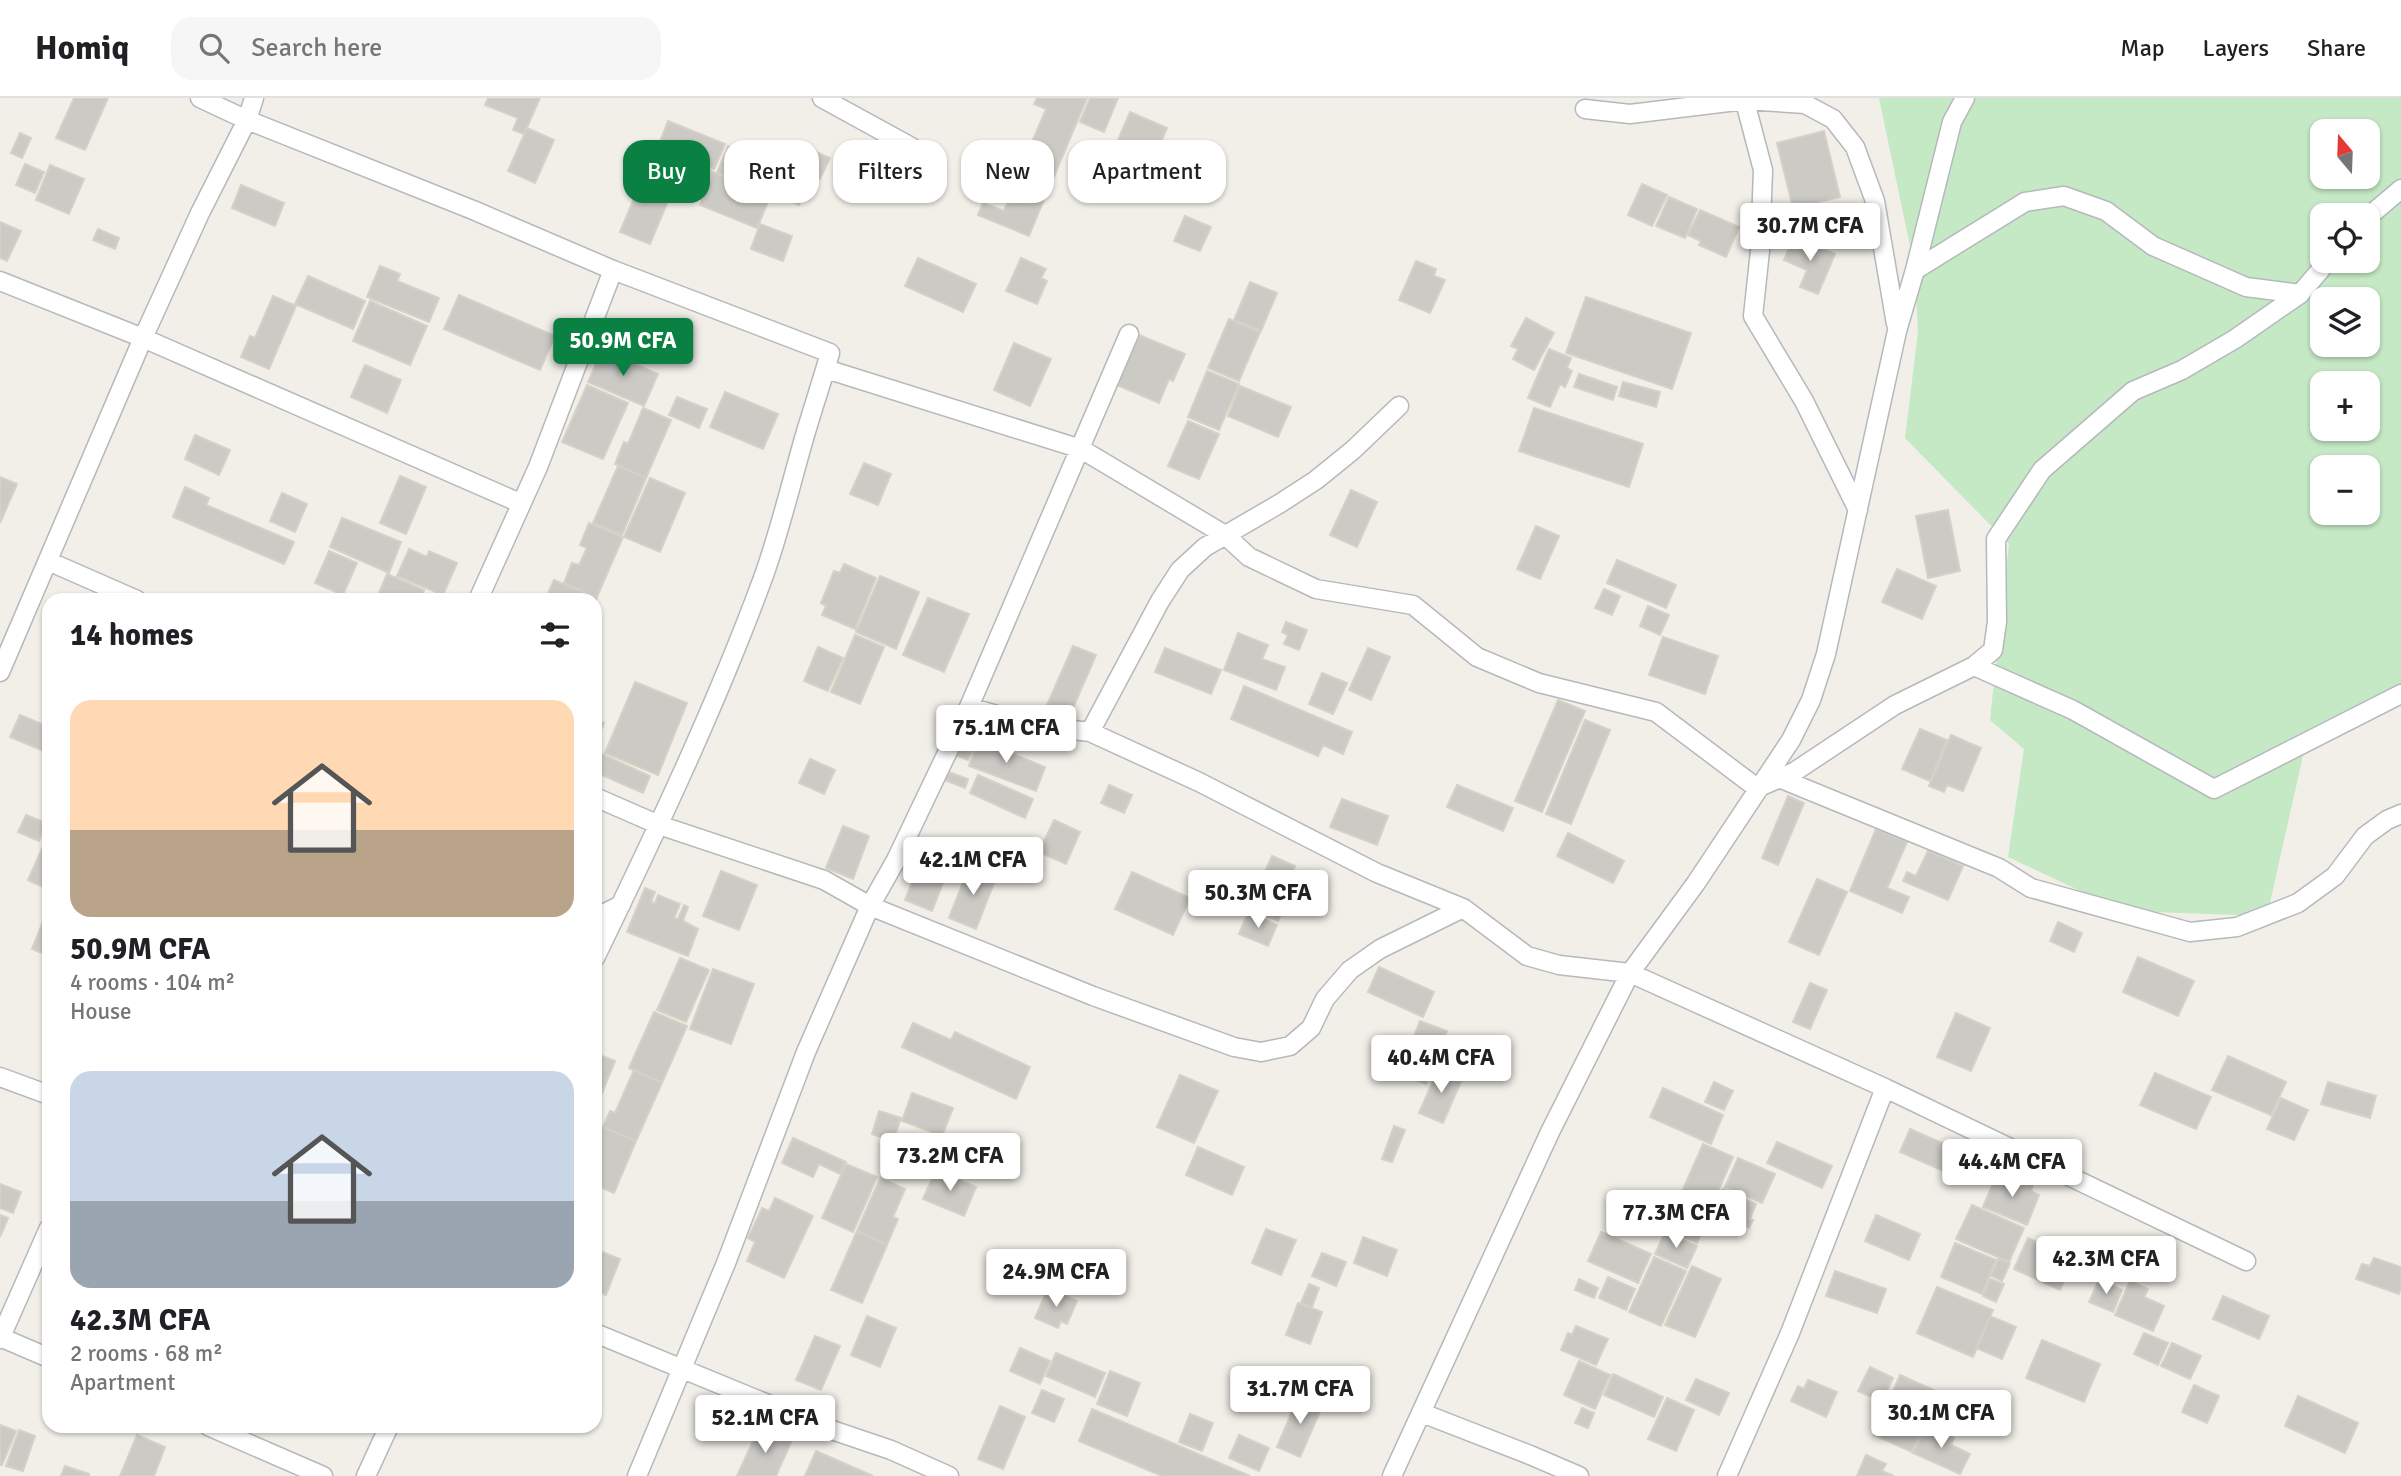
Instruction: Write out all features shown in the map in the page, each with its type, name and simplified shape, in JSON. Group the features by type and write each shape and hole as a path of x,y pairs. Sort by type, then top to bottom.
{"street":[{"path":"200,98 247,120 613,270 830,354 788,503 763,578 659,825 602,944"},
{"path":"0,672 143,338 200,213 247,120 254,98"},
{"path":"822,98 898,140"},
{"path":"1392,1476 1550,1132 1630,973 1696,883 1791,740 1811,700 1826,654 1897,331 1952,122 1965,98"},
{"path":"1585,108 1630,114 1744,99 1805,104 1832,119 1855,147 1874,201 1897,331"},
{"path":"1744,99 1763,170 1760,250 1753,316 1804,401 1858,510"},
{"path":"2380,207 2401,189"},
{"path":"1915,270 2025,202 2064,197 2106,211 2153,246 2246,287 2300,294"},
{"path":"481,593 547,445 613,270"},
{"path":"1757,788 1794,772 1895,705 1974,666 1993,650 1997,622 1996,539 2042,470 2133,391 2182,370 2235,339 2300,294 2318,273"},
{"path":"0,281 143,338 520,503"},
{"path":"637,1476 683,1368 806,1052 870,906 896,860 969,707 1129,334"},
{"path":"826,369 1081,449 1225,535 1249,557 1316,589 1413,605 1478,657 1539,683 1656,712 1757,788"},
{"path":"1090,732 1160,601 1180,570 1205,547 1316,480 1353,450 1399,406"},
{"path":"48,561 121,593"},
{"path":"1974,666 2073,710 2214,789 2401,694"},
{"path":"969,707 1031,725 1090,732 1199,782 1377,873 1463,908 1527,956 1559,965 1630,973 1885,1088 2246,1261"},
{"path":"1779,778 1999,868 2031,888 2190,932 2237,927 2298,903 2335,876 2365,836 2387,820 2401,814"},
{"path":"602,800 659,825 824,880 870,906 1093,996 1234,1047 1261,1052 1290,1046 1311,1028 1325,999 1350,970 1380,949 1463,908"},
{"path":"602,914 621,905"},
{"path":"0,1077 42,1092"},
{"path":"1727,1476 1790,1333 1885,1088"},
{"path":"42,1244 0,1338 42,1355"},
{"path":"602,1337 763,1403 891,1450 949,1476"},
{"path":"1422,1413 1579,1476"},
{"path":"224,1433 323,1476"},
{"path":"366,1476 386,1433"}],"green space":[{"path":"1879,98 2401,98 2401,690 2309,729 2267,916 2123,911 2008,857 2024,749 1990,720 2009,544 1905,438 1918,332 1915,270"}],"building":[{"path":"74,98 108,98 85,150 56,138"},
{"path":"488,98 540,98 524,134 513,130 518,118 485,105"},
{"path":"1037,98 1087,98 1054,177 1054,140 1033,140 1046,109 1034,104"},
{"path":"1090,98 1118,98 1104,132 1080,122"},
{"path":"1130,112 1167,128 1162,140 1118,140"},
{"path":"668,121 724,144 724,146 714,169 710,167 710,140 661,140"},
{"path":"527,128 554,140 535,183 508,171"},
{"path":"1824,131 1840,197 1793,208 1777,143"},
{"path":"20,133 31,138 22,158 11,153"},
{"path":"819,153 830,158 819,179"},
{"path":"724,156 724,176 717,173"},
{"path":"25,164 44,172 35,193 16,185"},
{"path":"50,165 84,179 69,214 36,200"},
{"path":"713,172 724,176 724,203 768,203 757,228 700,205 710,203 710,180"},
{"path":"1642,184 1667,195 1652,226 1628,215"},
{"path":"241,185 284,203 275,226 232,208"},
{"path":"1669,197 1697,209 1685,238 1656,226"},
{"path":"632,203 667,203 650,244 620,232"},
{"path":"983,203 1004,211 1007,203 1043,203 1029,236 978,215"},
{"path":"1700,210 1739,227 1726,257 1699,245 1701,241 1688,235"},
{"path":"1185,216 1211,227 1200,251 1174,241"},
{"path":"0,222 21,231 7,261 0,258"},
{"path":"760,224 792,236 783,261 751,249"},
{"path":"98,229 119,238 115,249 93,240"},
{"path":"1794,237 1835,254 1818,294 1800,287 1807,270 1784,260"},
{"path":"918,258 976,284 963,312 905,286"},
{"path":"1021,258 1046,269 1041,278 1047,281 1037,304 1006,291"},
{"path":"1416,261 1436,269 1434,276 1445,280 1430,313 1399,300"},
{"path":"380,266 400,274 397,281 439,298 429,322 367,297"},
{"path":"308,276 365,301 353,329 295,304"},
{"path":"1250,282 1277,293 1261,331 1234,320"},
{"path":"459,295 555,336 540,370 444,329"},
{"path":"273,296 296,306 269,369 241,357 250,336 255,338"},
{"path":"1586,297 1691,333 1672,389 1566,353"},
{"path":"370,301 427,326 410,365 353,341"},
{"path":"1526,318 1554,333 1534,370 1513,359 1518,349 1511,346"},
{"path":"1229,319 1260,332 1239,381 1208,368"},
{"path":"1139,335 1185,354 1173,381 1169,379 1159,403 1117,385"},
{"path":"1014,343 1051,359 1030,406 994,390"},
{"path":"1549,349 1571,358 1567,368 1572,371 1565,387 1560,384 1550,407 1528,398"},
{"path":"602,350 658,374 644,406 588,382"},
{"path":"365,365 401,380 387,413 351,397"},
{"path":"1207,371 1239,384 1219,430 1188,417"},
{"path":"1579,374 1617,387 1613,400 1574,387"},
{"path":"1623,382 1660,392 1656,407 1619,396"},
{"path":"587,385 628,403 603,459 562,442"},
{"path":"1240,386 1291,407 1278,437 1228,416"},
{"path":"725,392 778,414 763,449 710,427"},
{"path":"677,397 707,409 699,428 669,415"},
{"path":"643,408 671,420 646,478 615,464 624,442 628,444"},
{"path":"1534,408 1643,444 1629,487 1519,451"},
{"path":"1188,421 1219,434 1199,479 1168,466"},
{"path":"195,435 230,450 219,475 185,459"},
{"path":"864,463 891,474 878,505 850,494"},
{"path":"618,466 646,478 622,535 593,523"},
{"path":"400,476 426,487 406,534 380,523"},
{"path":"0,477 17,484 0,523"},
{"path":"650,478 685,493 660,552 624,537"},
{"path":"185,487 209,498 206,505 294,542 284,564 173,517"},
{"path":"1351,490 1377,502 1357,547 1330,535"},
{"path":"282,493 307,504 295,532 270,521"},
{"path":"1948,510 1960,571 1928,578 1916,516"},
{"path":"342,518 401,542 389,573 330,547"},
{"path":"589,523 623,537 599,593 588,593 564,583 572,563 579,565 587,548 580,545"},
{"path":"1536,526 1559,536 1540,579 1517,569"},
{"path":"409,549 427,557 429,551 457,563 444,593 397,576"},
{"path":"329,551 357,563 344,593 315,583"},
{"path":"1617,560 1676,585 1666,608 1607,583"},
{"path":"844,564 876,578 855,629 822,615 826,606 821,603 834,571 840,573"},
{"path":"1897,569 1936,586 1922,619 1882,602"},
{"path":"387,574 424,590 423,593 379,593"},
{"path":"880,576 919,592 896,649 856,632"},
{"path":"554,580 585,593 548,593"},
{"path":"1604,589 1620,596 1612,615 1595,608"},
{"path":"928,598 969,614 944,672 903,655"},
{"path":"1648,606 1669,615 1660,635 1640,626"},
{"path":"1286,622 1307,630 1299,650 1284,644 1288,635 1282,632"},
{"path":"1238,633 1268,645 1262,659 1285,667 1276,690 1224,670"},
{"path":"855,635 884,647 860,704 831,692"},
{"path":"1663,637 1718,656 1705,694 1649,675"},
{"path":"1073,646 1096,655 1070,715 1047,705"},
{"path":"818,647 843,658 828,691 804,681"},
{"path":"1165,648 1221,670 1211,694 1155,672"},
{"path":"1368,648 1390,657 1371,700 1349,690"},
{"path":"1322,673 1347,683 1333,714 1309,704"},
{"path":"635,682 687,703 658,775 605,753"},
{"path":"1244,686 1352,732 1343,754 1323,745 1318,756 1231,719"},
{"path":"1558,700 1585,711 1542,812 1515,801"},
{"path":"20,715 42,724 42,750 10,737"},
{"path":"1585,720 1610,730 1571,824 1546,814"},
{"path":"964,724 980,730 976,740 960,734"},
{"path":"1920,729 1947,740 1930,781 1902,769"},
{"path":"1951,735 1981,748 1963,791 1947,785 1944,792 1929,786"},
{"path":"979,739 1002,748 1005,741 1014,744 1010,753 1045,767 1036,791 969,766"},
{"path":"957,745 972,751 968,760 953,754"},
{"path":"602,754 650,776 643,793 602,775"},
{"path":"810,759 835,770 824,794 799,783"},
{"path":"946,771 968,779 965,788 942,779"},
{"path":"978,775 1033,799 1025,818 970,793"},
{"path":"1109,785 1132,795 1124,813 1101,803"},
{"path":"1457,785 1513,808 1503,831 1447,807"},
{"path":"1788,796 1804,803 1778,865 1762,858"},
{"path":"1342,799 1388,816 1377,845 1330,827"},
{"path":"26,815 42,821 39,841 18,832"},
{"path":"1054,820 1080,832 1066,864 1039,852"},
{"path":"843,826 869,836 853,879 826,868"},
{"path":"1876,829 1907,842 1887,888 1909,897 1902,913 1850,891"},
{"path":"1568,833 1624,861 1613,883 1557,856"},
{"path":"926,847 953,857 932,911 905,900"},
{"path":"42,848 42,887 28,880"},
{"path":"1928,851 1963,866 1948,900 1903,881 1907,872 1916,876"},
{"path":"1272,856 1295,866 1284,892 1290,894 1278,921 1249,908"},
{"path":"970,864 997,875 976,929 949,918"},
{"path":"721,871 757,885 739,930 703,916"},
{"path":"1132,872 1190,898 1173,935 1115,909"},
{"path":"1817,879 1847,892 1819,955 1789,942"},
{"path":"645,888 655,892 651,902 655,903 658,895 680,904 674,918 678,919 684,905 688,907 683,921 698,929 688,956 627,932"},
{"path":"1248,913 1277,925 1268,946 1239,934"},
{"path":"2058,922 2082,933 2074,952 2050,941"},
{"path":"42,924 42,953 32,949"},
{"path":"2138,957 2194,981 2178,1016 2123,992"},
{"path":"680,958 709,970 686,1022 657,1010"},
{"path":"1379,967 1434,992 1423,1017 1368,992"},
{"path":"713,969 754,984 731,1044 690,1029"},
{"path":"1810,983 1827,990 1810,1029 1793,1022"},
{"path":"654,1012 687,1026 662,1083 629,1068"},
{"path":"1956,1013 1990,1028 1971,1071 1937,1057"},
{"path":"1420,1021 1447,1031 1426,1084 1399,1074"},
{"path":"913,1023 951,1040 955,1032 1030,1067 1016,1099 902,1047"},
{"path":"602,1056 615,1061 602,1093"},
{"path":"2228,1056 2286,1082 2271,1115 2212,1090"},
{"path":"1439,1067 1463,1077 1443,1123 1419,1113"},
{"path":"634,1070 662,1083 636,1141 603,1127 610,1111 615,1113"},
{"path":"2155,1073 2211,1097 2196,1129 2140,1105"},
{"path":"1180,1075 1218,1091 1194,1143 1157,1127"},
{"path":"1714,1082 1733,1091 1724,1110 1705,1102"},
{"path":"2328,1082 2376,1096 2370,1118 2321,1104"},
{"path":"1663,1088 1723,1115 1711,1144 1650,1117"},
{"path":"912,1093 953,1108 942,1136 902,1121"},
{"path":"2281,1098 2308,1110 2294,1140 2267,1129"},
{"path":"879,1111 901,1118 893,1141 872,1134"},
{"path":"1394,1126 1405,1130 1392,1162 1382,1159"},
{"path":"603,1127 636,1141 614,1193 602,1188"},
{"path":"1910,1129 1958,1150 1948,1173 1900,1152"},
{"path":"793,1138 846,1162 840,1174 819,1164 813,1177 782,1163"},
{"path":"1777,1142 1832,1166 1822,1188 1767,1163"},
{"path":"1703,1144 1733,1157 1710,1210 1680,1196"},
{"path":"1198,1147 1244,1167 1232,1195 1186,1175"},
{"path":"1738,1158 1775,1174 1762,1203 1725,1187"},
{"path":"846,1164 877,1177 853,1232 822,1218"},
{"path":"936,1170 976,1187 964,1216 923,1199"},
{"path":"2004,1173 2033,1185 2031,1191 2039,1195 2027,1225 1983,1207 1996,1176 2002,1179"},
{"path":"880,1178 905,1189 893,1217 898,1219 887,1245 857,1231"},
{"path":"0,1184 21,1192 13,1213 0,1208"},
{"path":"1723,1189 1756,1204 1749,1228 1713,1211"},
{"path":"775,1198 813,1216 784,1278 747,1261 755,1242 748,1238 762,1208 769,1211"},
{"path":"1679,1200 1710,1214 1697,1243 1666,1229"},
{"path":"1972,1205 2024,1228 2009,1262 1956,1239"},
{"path":"0,1215 8,1218 0,1237"},
{"path":"1876,1215 1920,1234 1909,1260 1865,1241"},
{"path":"1266,1229 1296,1240 1281,1275 1252,1263"},
{"path":"857,1231 887,1245 862,1303 831,1290"},
{"path":"1601,1232 1651,1254 1638,1283 1588,1261"},
{"path":"1665,1232 1697,1246 1687,1268 1655,1254"},
{"path":"1363,1237 1397,1250 1387,1276 1354,1263"},
{"path":"2028,1238 2074,1258 2060,1290 2014,1269"},
{"path":"1955,1243 1996,1260 1982,1294 1941,1277"},
{"path":"602,1252 620,1259 606,1295 602,1294"},
{"path":"1322,1253 1346,1262 1336,1286 1312,1276"},
{"path":"1654,1257 1686,1271 1661,1326 1629,1312"},
{"path":"2374,1258 2401,1267 2399,1294 2356,1279 2362,1264 2370,1266"},
{"path":"1998,1259 2010,1263 2002,1281 1991,1276"},
{"path":"1692,1266 1721,1279 1695,1337 1665,1325"},
{"path":"1835,1271 1886,1289 1877,1313 1826,1296"},
{"path":"1608,1277 1635,1289 1626,1310 1599,1298"},
{"path":"1579,1279 1598,1288 1594,1298 1575,1290"},
{"path":"1990,1279 2004,1284 1996,1302 1983,1296"},
{"path":"2099,1280 2122,1290 2113,1312 2089,1302"},
{"path":"2130,1281 2148,1289 2144,1297 2164,1306 2153,1331 2115,1315"},
{"path":"1309,1284 1319,1288 1312,1307 1301,1303"},
{"path":"1937,1287 1993,1310 1973,1357 1917,1333"},
{"path":"1048,1288 1077,1301 1067,1324 1061,1321 1058,1328 1035,1318"},
{"path":"2223,1296 2269,1316 2259,1339 2213,1319"},
{"path":"1298,1303 1322,1312 1310,1344 1286,1335"},
{"path":"867,1316 896,1328 880,1367 851,1355"},
{"path":"1990,1316 2016,1327 2002,1359 1976,1348"},
{"path":"1576,1326 1608,1339 1596,1365 1561,1350 1568,1333 1572,1335"},
{"path":"2144,1333 2168,1343 2158,1365 2134,1354"},
{"path":"815,1336 840,1346 821,1390 796,1380"},
{"path":"2042,1340 2100,1364 2084,1402 2026,1378"},
{"path":"2172,1343 2201,1356 2190,1379 2161,1366"},
{"path":"1020,1348 1050,1361 1040,1384 1010,1371"},
{"path":"1056,1353 1105,1373 1095,1397 1046,1376"},
{"path":"1579,1361 1610,1375 1595,1409 1564,1395"},
{"path":"1870,1367 1893,1378 1882,1402 1858,1391"},
{"path":"1110,1371 1140,1383 1127,1416 1097,1404"},
{"path":"1613,1374 1663,1397 1654,1417 1604,1395"},
{"path":"1900,1375 1938,1392 1912,1452 1874,1435"},
{"path":"1696,1379 1729,1393 1719,1415 1686,1400"},
{"path":"1808,1380 1837,1392 1826,1417 1791,1401 1798,1386 1804,1389"},
{"path":"2194,1385 2219,1396 2207,1423 2182,1412"},
{"path":"1042,1390 1064,1399 1054,1422 1032,1413"},
{"path":"1299,1395 1323,1405 1300,1457 1277,1447"},
{"path":"2298,1396 2358,1423 2345,1453 2285,1426"},
{"path":"1667,1398 1694,1410 1676,1451 1648,1439"},
{"path":"1000,1406 1025,1417 1003,1469 978,1459"},
{"path":"1582,1408 1594,1413 1588,1428 1575,1423"},
{"path":"1092,1409 1250,1476 1162,1476 1079,1441"},
{"path":"1190,1414 1213,1423 1202,1451 1179,1442"},
{"path":"0,1425 16,1431 2,1465 0,1465"},
{"path":"1926,1426 1954,1438 1951,1445 1970,1454 1960,1474 1913,1453"},
{"path":"759,1428 791,1442 776,1476 737,1476"},
{"path":"19,1430 35,1436 23,1471 6,1466"},
{"path":"137,1435 165,1447 154,1476 120,1476"},
{"path":"1239,1435 1269,1448 1259,1471 1229,1458"},
{"path":"816,1451 873,1476 805,1476"},
{"path":"1866,1455 1886,1464 1882,1471 1894,1476 1857,1476"},
{"path":"65,1466 89,1474 89,1476 61,1476"}]}
